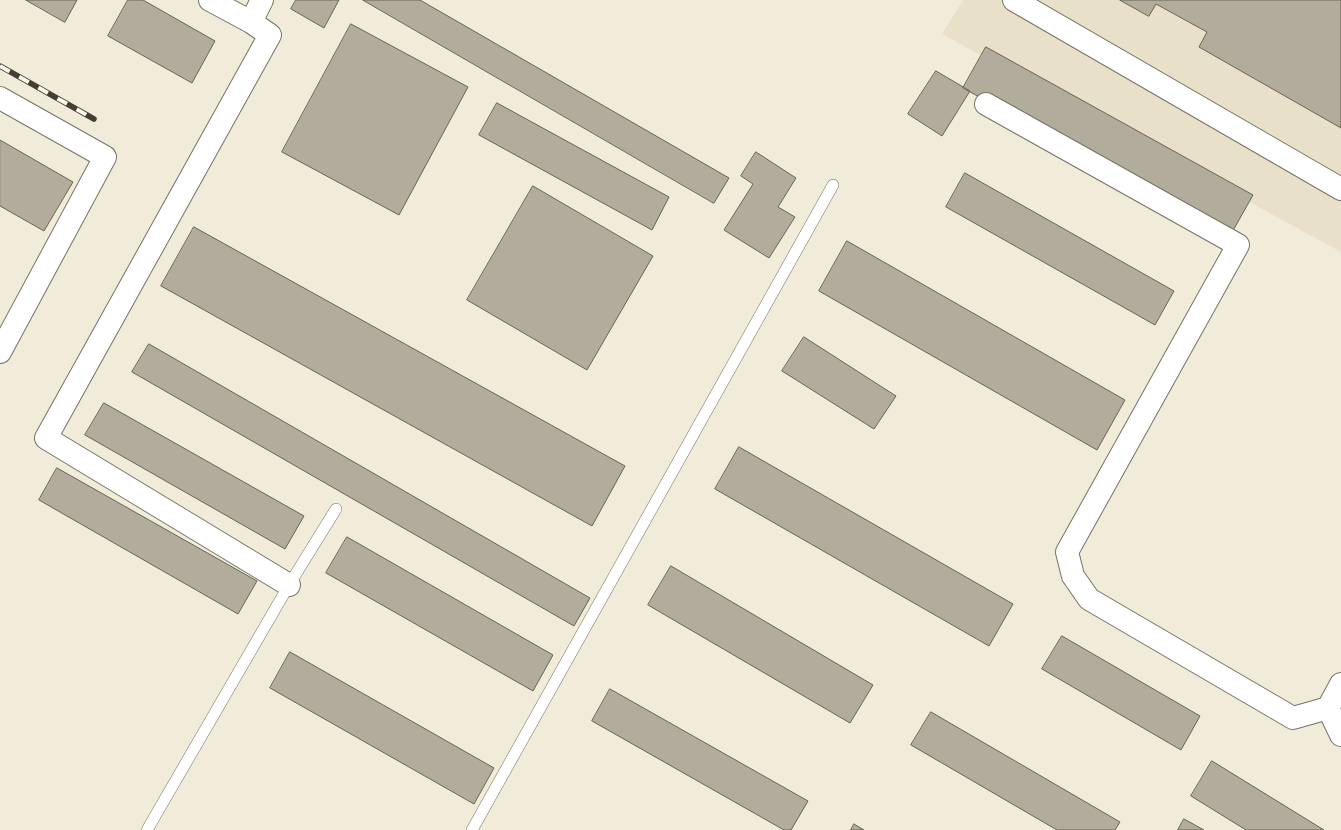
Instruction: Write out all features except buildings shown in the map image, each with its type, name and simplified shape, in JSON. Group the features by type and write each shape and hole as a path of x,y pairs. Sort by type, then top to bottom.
{"street":[{"path":"210,0 270,35 46,438 289,585"},
{"path":"250,22 262,0"},
{"path":"1014,0 1341,189"},
{"path":"0,98 104,157 0,352"},
{"path":"986,104 1238,245 1067,552 1074,576 1089,599 1293,718 1328,708 1341,684"},
{"path":"1328,708 1341,735"}],"lane":[{"path":"472,830 833,184"},
{"path":"147,830 289,585 336,509"}],"shaded area":[{"path":"963,0 1341,0 1341,252 942,34"}],"railway":[{"path":"0,66 94,119"}]}
